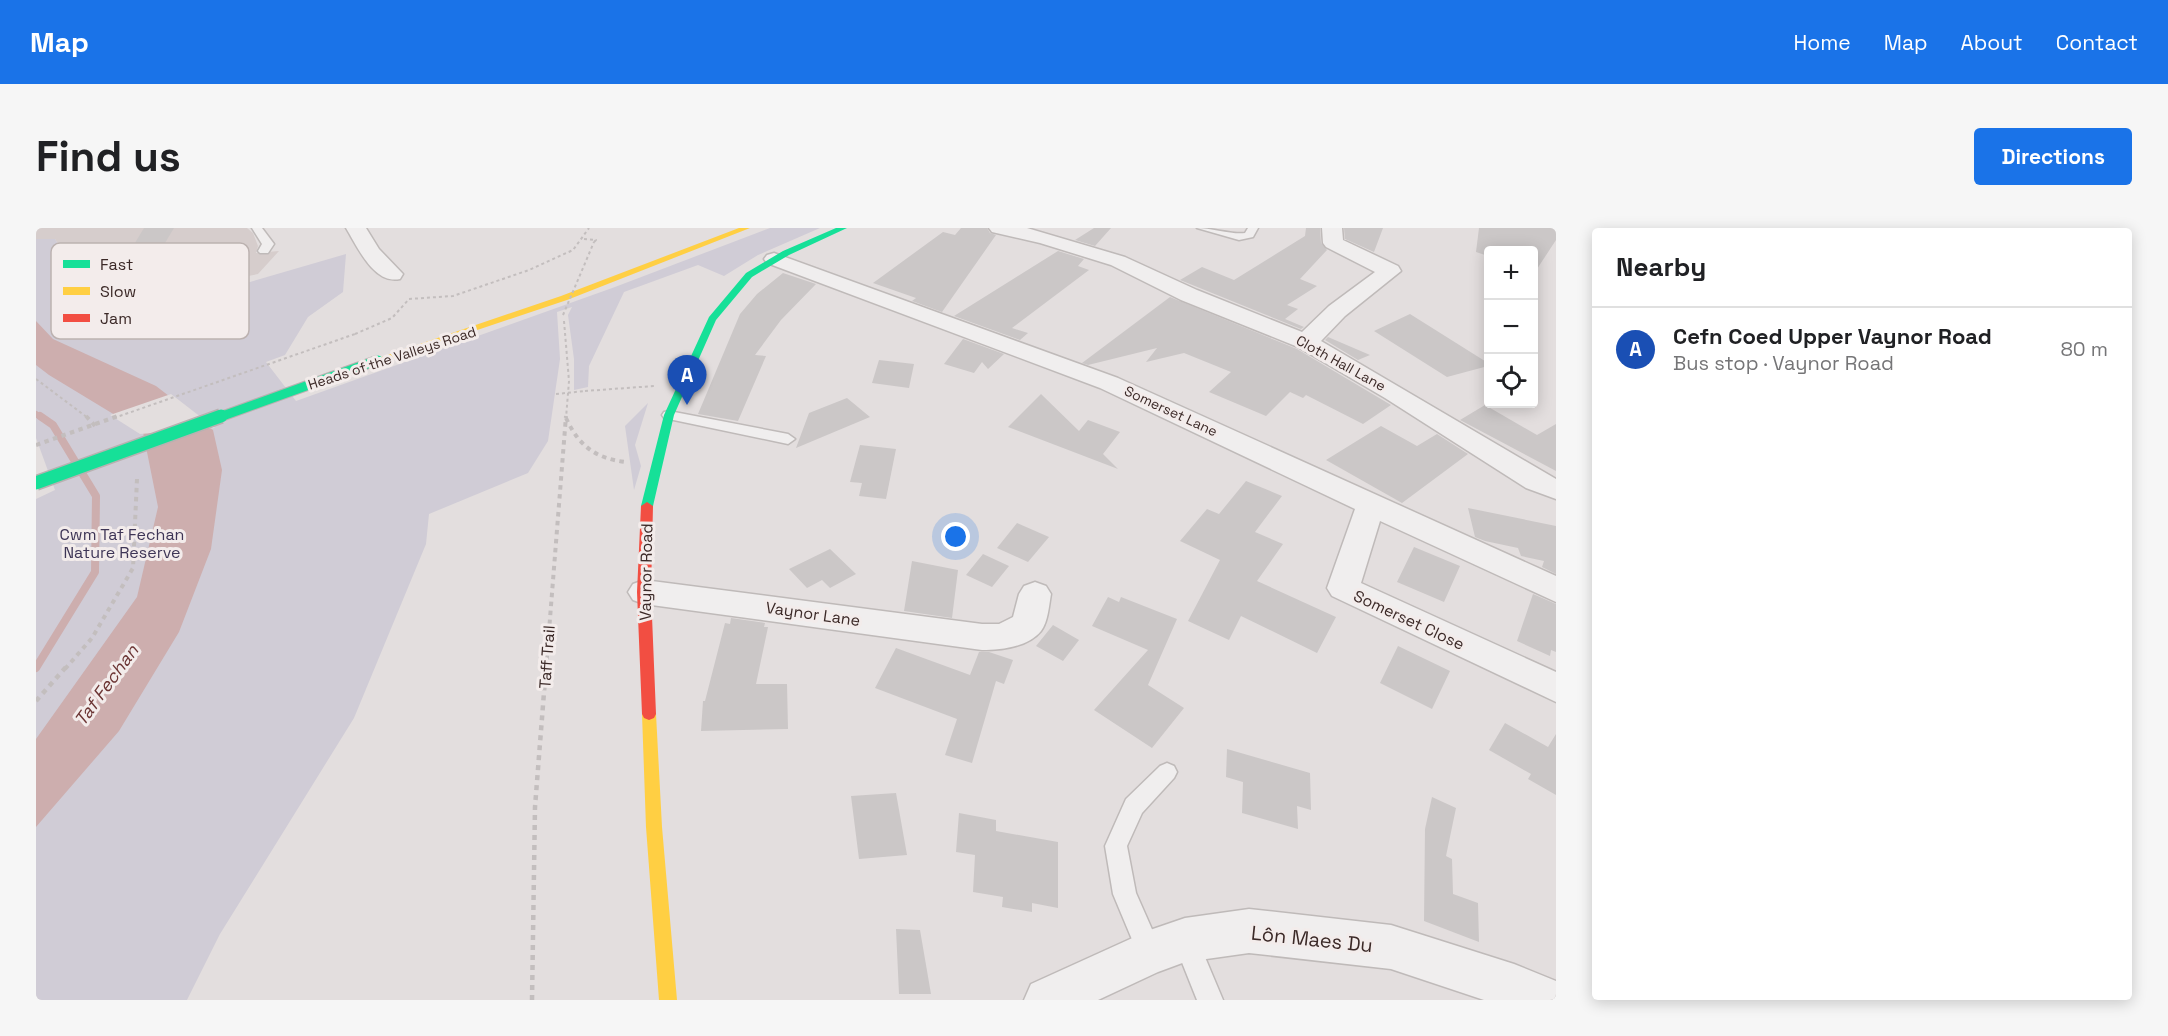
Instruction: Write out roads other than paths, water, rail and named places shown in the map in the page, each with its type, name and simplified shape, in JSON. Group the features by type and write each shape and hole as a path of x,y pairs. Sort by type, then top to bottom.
{"main road":[{"name":"Heads of the Valleys Road","path":"36,483 378,360 491,325 635,273 746,228"},
{"name":"Vaynor Road","path":"668,1000 654,827 644,592 647,500 669,415 712,319 749,275 774,259 843,228"}],"street":[{"path":"357,228 371,253 392,274"},
{"name":"Cloth Hall Lane","path":"999,228 1050,233 1118,261 1189,296 1306,342 1394,393 1536,481 1556,490"},
{"path":"1306,342 1337,311 1390,271 1334,243 1332,228"},
{"name":"Somerset Lane","path":"774,259 1109,383 1556,590"},
{"name":"Somerset Close","path":"1371,504 1343,588 1556,688"},
{"name":"Vaynor Lane","path":"644,592 982,637 1004,637 1028,624 1035,594"},
{"name":"Lôn Maes Du","path":"1047,1000 1167,946 1250,931 1391,947 1514,987 1545,1000"}],"lane":[{"path":"257,228 268,244 264,251"},
{"path":"1202,228 1239,237 1249,235 1253,228"},
{"path":"669,415 788,438"},
{"path":"1167,772 1134,806 1116,846 1125,894 1210,1000"}],"water":[{"name":"Taf Fechan","path":"36,321 51,339 156,386 213,430 222,470 211,549 179,632 119,731 36,827 36,739 137,597 158,507 143,432 36,365"}],"waterway":[{"path":"36,414 42,418"},
{"path":"36,668 95,572 96,496 53,425 40,416"}],"place":[{"name":"Cefn Coed Upper Vaynor Road","path":"687,405"}],"park label":[{"name":"Cwm Taf Fechan Nature Reserve","path":"122,543"}]}
